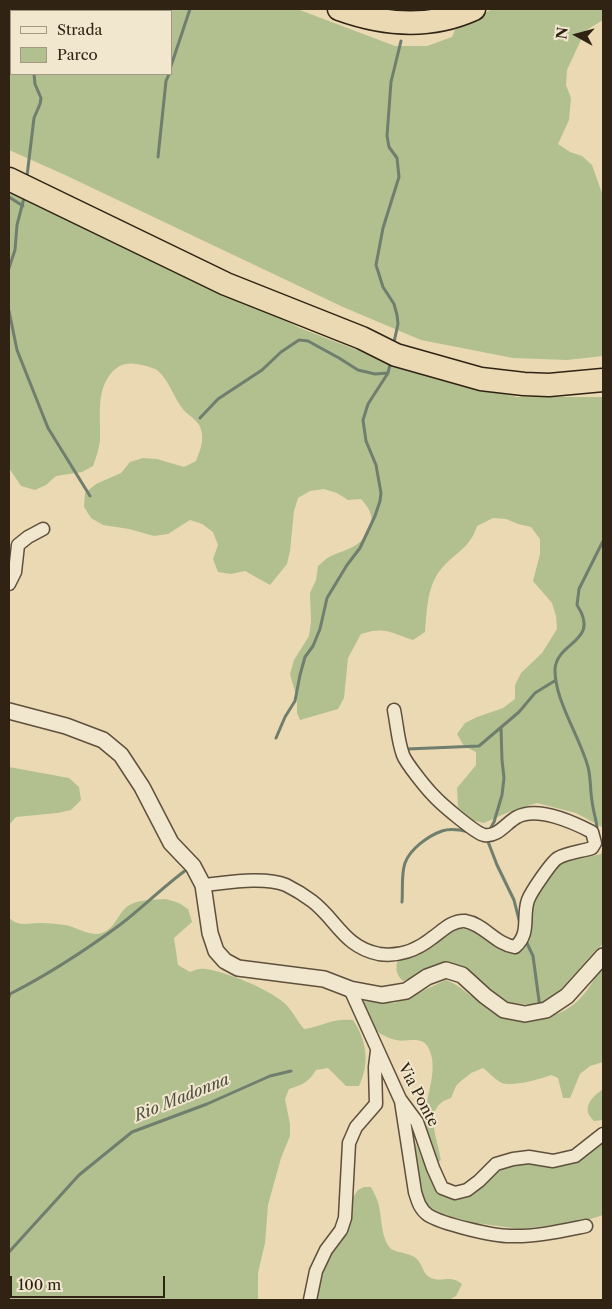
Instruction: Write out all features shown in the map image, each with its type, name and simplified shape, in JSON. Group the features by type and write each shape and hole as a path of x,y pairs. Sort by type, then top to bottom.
{"highway":[{"path":"339,9 362,17 398,23 438,20 474,9"},
{"path":"9,179 226,284 362,338 396,355 481,379 549,386 603,380"}],"street":[{"path":"9,584 15,572 18,545 43,529"},
{"path":"9,710 40,718 102,740 122,755 142,787 171,843 193,866 203,885 210,933 216,951 225,961 238,968 324,979 350,990 382,995 406,991 427,977 446,970 462,975 504,1010 525,1014 546,1010 567,996 603,956"},
{"path":"203,885 264,881 285,885 312,901 346,938 361,948 380,954 411,951 431,939 447,926 464,921 477,925 505,945 515,947 524,935 528,900 542,877 558,858 592,848 595,843 592,832 556,817 530,812 516,817 494,834 484,835 472,828 433,795 403,756 394,710"},
{"name":"Via Ponte","path":"350,990 400,1099 417,1122 442,1188 455,1193 467,1190 496,1164 513,1159 529,1158 553,1161 575,1156 603,1134"},
{"path":"310,1300 316,1271 326,1250 341,1230 345,1218 349,1143 356,1127 376,1104 375,1066 377,1051"},
{"path":"400,1099 415,1192 419,1206 429,1215 447,1222 509,1236 534,1236 586,1226"}],"green space":[{"path":"9,9 297,9 395,46 427,46 452,37 457,25 493,9 603,9 603,20 585,31 567,70 566,85 571,98 569,120 558,144 570,152 582,156 592,165 603,196 603,356 567,360 513,358 421,340 343,307 9,150"},
{"path":"9,188 72,216 300,328 370,355 447,380 517,397 603,397 603,831 602,827 576,813 537,803 511,811 484,823 471,820 458,807 457,788 476,765 476,752 464,746 457,734 465,723 503,708 515,699 515,685 521,673 542,653 557,629 552,603 533,581 540,554 540,539 531,527 506,519 493,518 477,526 471,540 442,568 433,582 427,607 425,632 413,640 382,631 361,634 348,658 344,698 338,709 300,720 297,713 297,699 290,674 294,660 309,636 311,622 310,593 316,580 318,566 329,557 354,546 364,539 370,527 371,515 361,499 348,500 337,493 324,489 310,491 298,498 294,511 287,564 270,585 245,571 231,574 218,572 213,559 218,545 213,532 202,524 190,520 168,534 154,536 129,529 103,525 91,518 84,507 85,493 96,484 121,473 130,462 143,458 157,459 184,467 196,461 200,448 202,438 200,426 182,408 161,374 153,368 130,363 121,365 113,371 102,391 100,443 93,466 82,472 56,476 46,485 35,490 21,486 9,468"},
{"path":"9,767 69,778 79,787 81,800 71,810 16,817 9,825"},
{"path":"603,846 603,944 553,998 535,1005 512,1003 496,997 453,966 403,981 399,976 396,969 398,960 451,929 464,929 476,932 504,950 527,937 535,897 558,864 601,854"},
{"path":"166,899 179,903 188,909 192,922 174,938 178,965 190,972 198,969 213,970 257,986 286,1005 304,1029 333,1021 353,1020 364,1044 366,1061 359,1086 346,1086 328,1068 316,1070 305,1082 289,1089 285,1099 290,1124 290,1136 281,1158 268,1205 265,1243 258,1273 258,1300 9,1300 9,918 21,924 45,923 65,925 97,934 110,928 128,906 147,900"},
{"path":"603,965 603,1062 590,1066 580,1074 570,1098 563,1098 558,1078 551,1075 526,1082 506,1084 497,1080 483,1068 471,1073 456,1086 451,1098 442,1102 436,1108 434,1124 441,1160 435,1164 425,1125 433,1064 428,1047 421,1041 400,1041 386,1037 378,1032 370,1022 362,1001 394,1003 446,980 457,985 481,1004 497,1012 519,1018 542,1018 563,1011 578,1001"},
{"path":"603,1089 603,1120 594,1121 588,1112 589,1103"},
{"path":"410,1129 429,1177 438,1190 483,1185 507,1164 529,1155 586,1152 603,1142 603,1215 581,1222 520,1229 476,1223 436,1213 422,1199"},
{"path":"364,1187 371,1187 377,1199 385,1240 391,1249 414,1257 419,1261 428,1277 439,1280 450,1279 462,1284 456,1296 449,1300 314,1300 319,1275 354,1196 358,1190"}],"waterway":[{"path":"172,63 190,9"},
{"path":"394,342 398,324 397,315 394,304 383,287 376,265 383,228 399,177 397,158 389,147 387,136 391,82 401,41"},
{"path":"27,176 34,118 41,98 35,84 34,75"},
{"path":"158,157 166,81 169,75"},
{"path":"9,197 23,206"},
{"path":"9,268 15,250 17,225 24,198"},
{"path":"9,311 17,350 48,428 90,496"},
{"path":"200,418 218,399 262,370 281,352 299,340 308,341 358,370 375,374 388,373"},
{"path":"276,738 285,717 295,701 305,657 313,646 320,629 327,598 360,548 380,501 381,493 376,465 366,441 363,420 368,404 388,373 390,364"},
{"path":"597,827 592,804 588,767 563,705 556,681 555,669 563,652 576,640 584,627 583,617 577,605 579,589 603,541"},
{"path":"406,751 407,749 479,746 519,712 535,693 556,680"},
{"path":"489,831 494,822 502,795 504,778 501,728"},
{"path":"402,902 404,867 407,858 415,848 431,836 445,830 452,829 469,832"},
{"path":"487,839 514,900 520,924"},
{"path":"9,997 10,994 53,970 108,934 186,870"},
{"path":"525,939 533,956 540,1008"},
{"name":"Rio Madonna","path":"9,1252 79,1175 132,1132 207,1104 270,1076 291,1071"}]}
